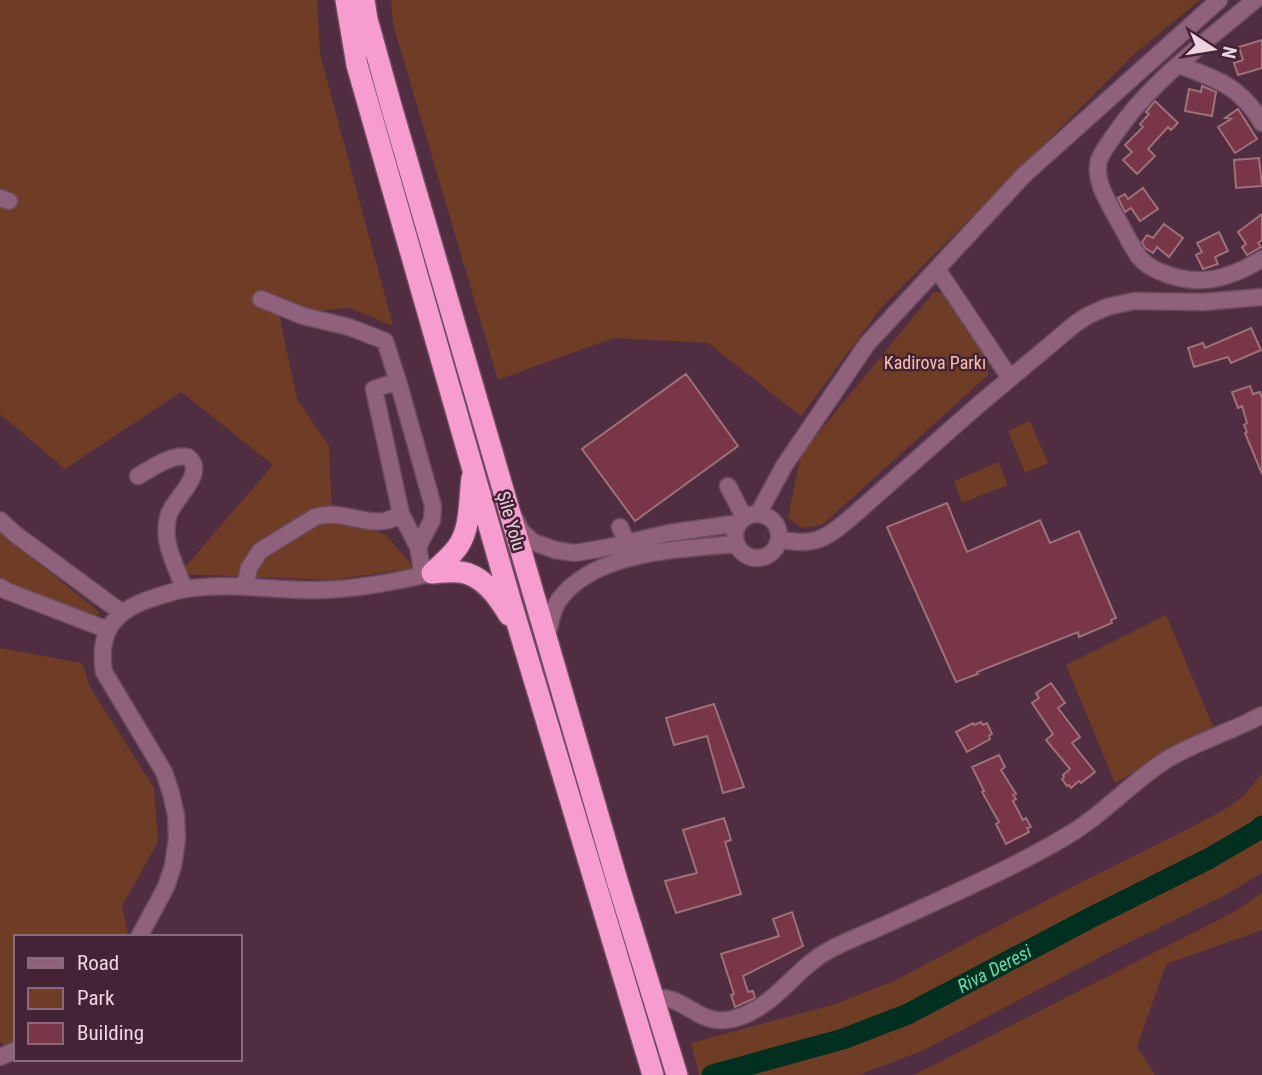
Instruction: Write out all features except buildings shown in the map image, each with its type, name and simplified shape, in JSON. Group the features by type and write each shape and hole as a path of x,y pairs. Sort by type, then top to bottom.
{"highway":[{"name":"Şile Yolu","path":"346,0 357,65 520,634 653,1075"},
{"name":"Şile Yolu","path":"364,0 385,84 617,880 677,1075"},
{"path":"428,574 452,554 461,542 473,469"},
{"path":"428,574 463,572 474,576 497,595 520,634"}],"street":[{"path":"508,504 521,531 533,542 555,550 576,553 669,533 747,518 766,515 777,525 779,539 773,552 760,558 746,555 736,544 736,529 747,518 784,466 867,344 1024,176 1219,0"},
{"path":"1255,0 1179,65 1133,110 1100,158 1097,173 1103,193 1140,258 1155,270 1171,277 1210,281 1238,272 1262,259"},
{"path":"1179,65 1229,86 1242,96 1262,122"},
{"path":"937,269 1010,378"},
{"path":"779,539 812,542 832,533 1010,378 1087,316 1107,307 1134,301 1203,302 1262,296"},
{"path":"261,299 303,316 349,327 385,341 433,506 430,526 418,547"},
{"path":"140,935 166,887 173,866 177,839 176,815 164,772 104,672 103,644 108,630 121,612 184,589 245,587 320,590 357,587 428,574 401,514 374,389 398,381"},
{"path":"138,476 180,456 188,457 193,462 195,473 170,512 166,531 184,589"},
{"path":"728,486 747,518"},
{"path":"245,587 249,568 260,551 316,517 337,514 378,523 401,514"},
{"path":"0,520 121,612"},
{"path":"620,527 627,543"},
{"path":"547,636 558,602 574,583 589,574 624,559 682,549 736,544"},
{"path":"0,587 108,630"},
{"path":"653,998 675,1000 699,1016 713,1020 732,1019 753,1011 770,1001 805,967 830,950 977,882 1065,837 1166,761 1201,741 1262,715"}],"green space":[{"path":"0,0 317,0 320,54 393,326 350,308 279,314 297,399 329,446 332,517 386,535 415,568 331,580 179,574 273,465 181,392 65,469 0,414"},
{"path":"391,0 1200,0 1134,54 880,309 801,416 708,343 613,338 498,380 393,24"},
{"name":"Kadirova Parkı","path":"934,292 947,294 988,363 988,375 822,525 801,528 788,517 801,454"},
{"path":"1030,421 1048,463 1025,473 1008,431"},
{"path":"999,462 1007,485 962,503 954,481"},
{"path":"0,532 99,612 89,626 0,591"},
{"path":"1166,615 1213,726 1115,783 1066,665"},
{"path":"0,648 82,663 90,687 154,788 158,842 122,906 127,935 14,935 14,1043 5,1047 0,1041"},
{"name":"Riva Deresi","path":"1262,774 1262,873 1227,894 924,1050 859,1075 699,1075 691,1043 832,1005 894,981 1227,808 1244,795"},
{"path":"1262,893 1262,930 1166,964 1137,1047 1155,1075 914,1075 1234,912"}],"waterway":[{"name":"Riva Deresi","path":"712,1075 843,1039 908,1014 1208,859 1262,826"}]}
